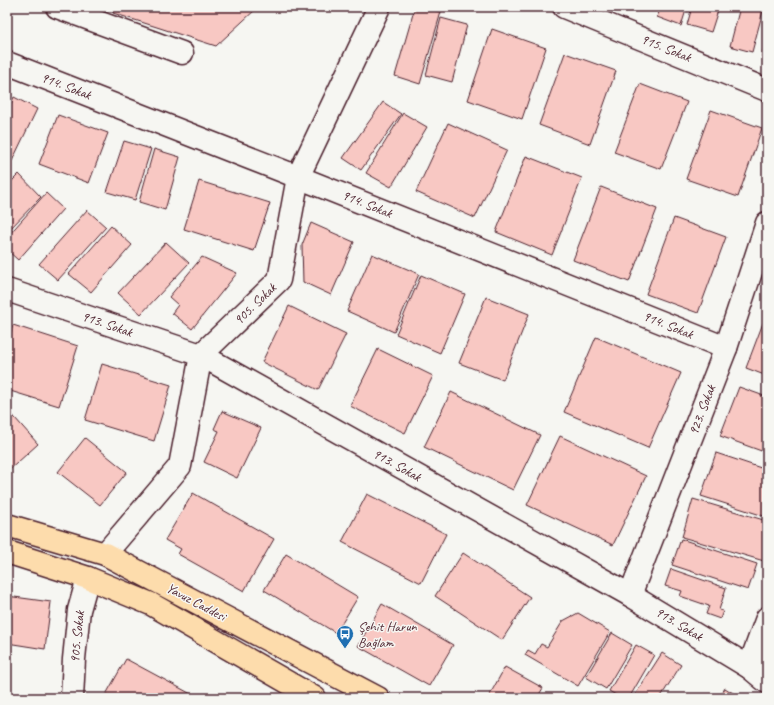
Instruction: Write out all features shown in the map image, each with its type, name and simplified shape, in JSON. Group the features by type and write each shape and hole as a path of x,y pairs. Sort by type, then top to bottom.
{"main road":[{"name":"Yavuz Caddesi","path":"7,525 105,554 378,698"},
{"name":"Yavuz Caddesi","path":"7,552 88,578 150,604 315,698"}],"street":[{"name":"905. Sokak","path":"201,355 279,280 298,177 379,7"},
{"name":"915. Sokak","path":"564,7 767,90"},
{"path":"71,9 182,53"},
{"name":"914. Sokak","path":"7,63 298,177 726,348"},
{"name":"923. Sokak","path":"630,595 726,348 767,224"},
{"name":"913. Sokak","path":"7,290 201,355 630,595 749,667 767,682"},
{"path":"105,554 180,466 201,355"},
{"name":"905. Sokak","path":"72,698 79,610 88,578"},
{"path":"749,667 767,618"}],"building":[{"path":"115,7 257,7 216,46 113,13"},
{"path":"415,7 441,12 420,84 395,76"},
{"path":"661,7 687,7 681,26 657,17"},
{"path":"692,7 719,7 711,32 687,25"},
{"path":"740,7 764,7 752,52 730,46"},
{"path":"441,18 467,25 452,82 426,75"},
{"path":"492,29 546,48 522,119 468,100"},
{"path":"767,31 767,57 762,56"},
{"path":"565,53 616,71 590,144 539,125"},
{"path":"640,84 687,102 661,169 614,152"},
{"path":"14,97 37,109 12,161 7,159 7,112"},
{"path":"383,102 401,114 361,170 343,158"},
{"path":"711,110 762,128 738,197 686,179"},
{"path":"403,113 427,127 391,187 366,173"},
{"path":"58,115 108,133 89,183 39,164"},
{"path":"448,123 507,150 475,218 416,192"},
{"path":"124,141 151,149 135,200 107,192"},
{"path":"154,149 180,157 165,210 139,202"},
{"path":"526,156 582,178 552,255 496,232"},
{"path":"19,174 41,197 7,232 7,186"},
{"path":"199,181 270,203 254,251 184,229"},
{"path":"601,187 657,209 629,282 573,260"},
{"path":"46,193 63,209 18,260 7,250 7,237"},
{"path":"87,210 106,227 58,280 39,264"},
{"path":"674,218 726,237 698,313 646,294"},
{"path":"311,223 354,242 331,295 303,282 302,245"},
{"path":"111,226 132,245 91,292 69,274"},
{"path":"166,242 189,263 141,314 118,293"},
{"path":"372,254 419,274 394,332 347,311"},
{"path":"202,257 237,273 192,329 172,313 178,305 169,297"},
{"path":"421,275 465,294 440,353 396,334"},
{"path":"486,297 529,314 503,380 459,363"},
{"path":"289,306 346,334 318,390 262,362"},
{"path":"763,323 767,325 767,376 746,368"},
{"path":"13,325 78,346 59,406 7,390 7,344"},
{"path":"596,337 681,373 648,448 564,412"},
{"path":"378,349 433,376 405,433 350,406"},
{"path":"102,364 171,385 154,441 85,420"},
{"path":"739,387 767,397 767,453 720,436"},
{"path":"451,392 540,435 513,490 424,447"},
{"path":"7,409 38,444 7,472"},
{"path":"222,411 261,428 237,478 204,462 219,431 214,429"},
{"path":"560,436 646,476 613,545 527,505"},
{"path":"85,438 127,472 100,505 58,472"},
{"path":"716,453 767,470 767,517 701,496"},
{"path":"193,493 274,539 244,591 178,554 181,549 165,540"},
{"path":"367,494 446,534 421,583 342,542"},
{"path":"693,499 767,521 767,551 764,561 682,537"},
{"path":"681,539 757,564 748,590 672,565"},
{"path":"463,553 530,597 502,640 435,596"},
{"path":"286,554 358,597 336,633 264,590"},
{"path":"671,569 726,588 719,610 723,611 720,619 706,614 709,606 680,596 682,591 665,586"},
{"path":"7,596 51,602 45,649 7,643"},
{"path":"382,604 453,645 429,686 358,646"},
{"path":"578,613 610,632 578,686 525,655 528,650 535,654 541,644 547,647 563,621"},
{"path":"612,633 632,645 606,689 586,677"},
{"path":"636,645 654,655 629,698 621,698 609,691"},
{"path":"662,653 681,665 660,698 633,698"},
{"path":"126,659 191,694 189,698 104,698"},
{"path":"505,667 543,688 537,698 488,698"},
{"path":"725,688 741,698 719,698"}],"place":[{"name":"Şehit Harun Bağlam","path":"345,649"}]}
